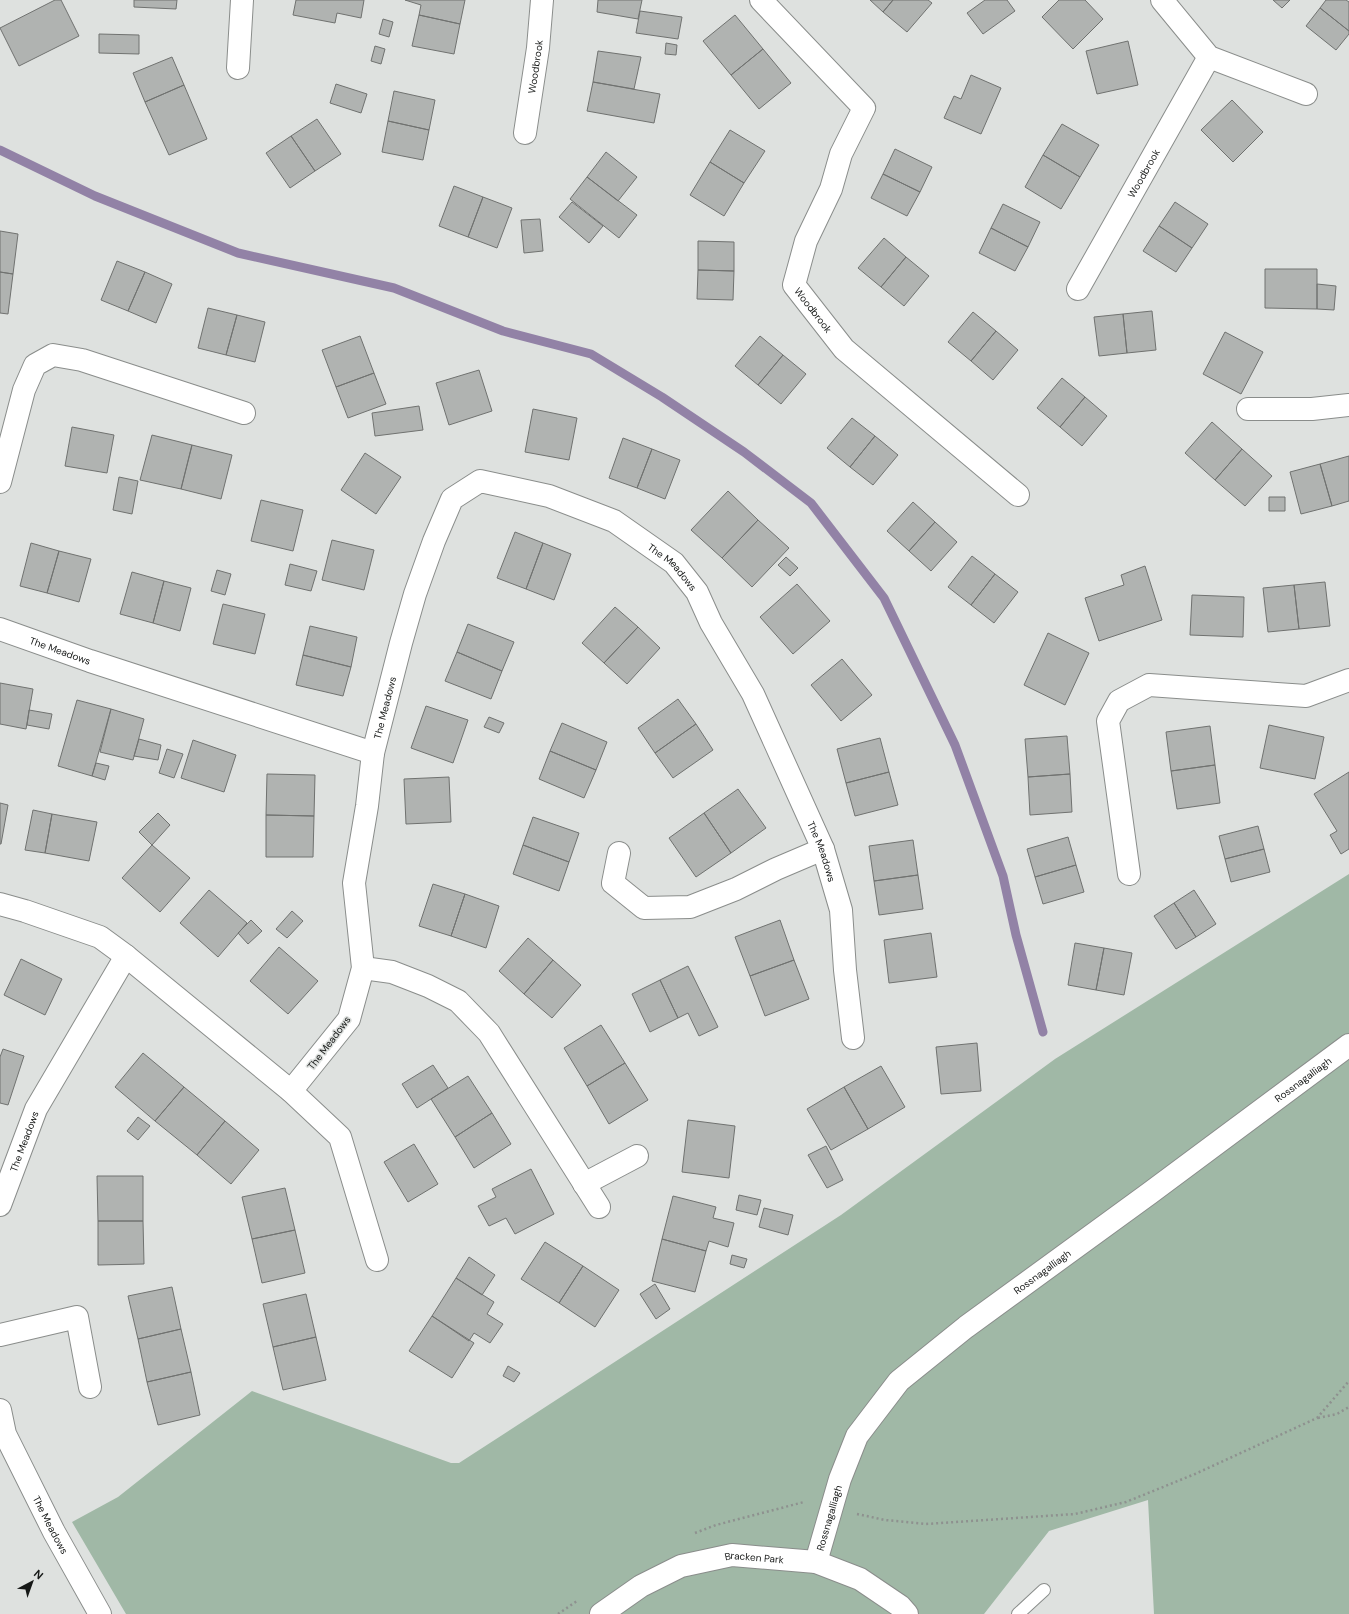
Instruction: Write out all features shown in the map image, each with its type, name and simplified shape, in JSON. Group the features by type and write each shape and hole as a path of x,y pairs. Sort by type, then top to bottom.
{"street":[{"path":"238,68 242,0"},
{"name":"Woodbrook","path":"525,133 538,48 542,0"},
{"name":"Woodbrook","path":"761,0 864,108 841,154 831,189 806,241 794,285 844,350 1018,494"},
{"path":"1162,0 1209,57 1306,94"},
{"name":"Woodbrook","path":"1078,289 1209,57"},
{"path":"0,482 24,390 34,365 53,355 82,360 244,413"},
{"path":"1248,409 1312,409 1349,405"},
{"name":"The Meadows","path":"291,1091 349,1019 363,968 354,883 367,806 373,753 415,594 434,541 452,499 480,481 549,496 614,521 674,563 697,592 711,623 753,694 823,849 841,910 845,970 853,1038"},
{"name":"The Meadows","path":"0,629 90,661 373,753"},
{"path":"1130,874 1108,721 1119,701 1149,685 1306,696 1349,680"},
{"path":"619,853 613,883 644,908 690,907 736,889 776,869 823,849"},
{"path":"0,904 25,911 100,938 126,956 291,1091 340,1137 377,1260"},
{"name":"The Meadows","path":"2,1193 36,1109 126,956"},
{"path":"363,968 392,972 428,986 458,1001 489,1033 599,1207"},
{"name":"Rossnagalliagh","path":"816,1562 840,1479 857,1436 899,1381 966,1327 1349,1045"},
{"path":"584,1184 637,1156"},
{"path":"0,1335 77,1317 90,1387"},
{"name":"The Meadows","path":"0,1410 2,1435 100,1614"},
{"name":"Bracken Park","path":"601,1614 641,1586 681,1566 732,1555 816,1562 860,1579 900,1606 907,1614"}],"lane":[{"path":"1018,1614 1044,1590"}],"path":[{"path":"1317,1418 1349,1380"},
{"path":"692,1534 716,1525 809,1501 885,1520 926,1524 1075,1514 1126,1502 1195,1474 1317,1418 1337,1414 1349,1407"},
{"path":"558,1614 583,1597"}],"green space":[{"path":"1349,874 1349,1614 1154,1614 1148,1500 1049,1531 984,1614 126,1614 72,1522 118,1497 252,1391 451,1463 459,1463 841,1215 1055,1059"}],"building":[{"path":"55,0 61,0 79,36 19,66 0,28"},
{"path":"134,0 177,0 176,9 134,7"},
{"path":"296,0 364,0 361,18 337,13 335,23 293,15"},
{"path":"405,0 465,0 460,24 419,15 421,5"},
{"path":"598,0 642,0 638,19 597,12"},
{"path":"870,0 893,0 883,12"},
{"path":"893,0 928,0 932,3 907,32 883,12"},
{"path":"985,0 1007,0 1015,11 983,34 967,13"},
{"path":"1059,0 1085,0 1103,19 1073,49 1042,17"},
{"path":"1273,0 1290,0 1282,8"},
{"path":"1326,0 1346,0 1349,2 1349,31 1320,8"},
{"path":"1320,8 1349,31 1349,34 1336,50 1306,26"},
{"path":"640,11 682,17 678,39 636,33"},
{"path":"419,15 460,24 454,54 412,46"},
{"path":"735,15 763,49 731,75 703,41"},
{"path":"383,19 393,22 389,37 379,34"},
{"path":"99,34 139,35 139,54 99,53"},
{"path":"1128,41 1138,85 1097,94 1086,51"},
{"path":"666,43 677,45 676,55 665,54"},
{"path":"375,46 385,49 381,64 371,61"},
{"path":"763,49 791,83 759,109 731,75"},
{"path":"598,51 641,57 634,89 593,82"},
{"path":"172,57 184,85 145,102 133,73"},
{"path":"971,75 1001,88 981,134 944,118 954,96 961,99"},
{"path":"593,82 660,94 654,123 587,111"},
{"path":"336,84 367,94 361,113 330,103"},
{"path":"184,85 207,139 169,155 145,102"},
{"path":"394,91 435,100 429,130 388,121"},
{"path":"1232,100 1263,132 1233,162 1201,130"},
{"path":"317,119 341,154 315,171 291,136"},
{"path":"388,121 429,130 423,160 382,152"},
{"path":"1062,124 1099,145 1080,177 1043,155"},
{"path":"730,130 765,151 744,183 710,162"},
{"path":"291,136 315,171 290,188 266,153"},
{"path":"895,149 932,167 920,192 883,174"},
{"path":"606,152 637,177 618,201 587,177"},
{"path":"1043,155 1080,177 1061,209 1025,187"},
{"path":"710,162 744,183 724,216 690,195"},
{"path":"883,174 920,192 907,216 871,198"},
{"path":"587,177 637,215 619,238 570,199"},
{"path":"454,186 483,197 468,237 439,226"},
{"path":"483,197 512,208 497,248 468,237"},
{"path":"572,202 603,226 589,243 559,217"},
{"path":"1175,202 1208,224 1192,248 1159,226"},
{"path":"1003,204 1040,222 1028,247 991,228"},
{"path":"540,219 543,251 524,253 521,220"},
{"path":"1159,226 1192,248 1176,272 1143,251"},
{"path":"991,228 1028,247 1015,271 979,253"},
{"path":"0,231 18,234 13,274 0,272"},
{"path":"884,238 906,257 881,287 858,268"},
{"path":"698,241 734,242 734,271 698,270"},
{"path":"906,257 929,276 904,306 881,287"},
{"path":"117,261 145,272 128,311 101,300"},
{"path":"1265,269 1317,269 1317,309 1265,308"},
{"path":"698,270 734,271 733,300 697,299"},
{"path":"0,272 13,274 8,314 0,313"},
{"path":"145,272 172,284 156,323 128,311"},
{"path":"1317,284 1336,286 1334,310 1317,309"},
{"path":"208,308 237,315 226,355 198,348"},
{"path":"1152,311 1156,350 1127,353 1123,314"},
{"path":"973,312 996,331 971,361 948,342"},
{"path":"1123,314 1127,353 1099,356 1094,317"},
{"path":"237,315 265,322 255,362 226,355"},
{"path":"996,331 1018,350 993,380 971,361"},
{"path":"1225,332 1263,352 1241,394 1203,374"},
{"path":"360,336 374,373 336,387 322,350"},
{"path":"760,336 783,355 758,385 735,366"},
{"path":"783,355 806,374 781,404 758,385"},
{"path":"479,370 492,411 449,425 436,383"},
{"path":"374,373 386,404 348,418 336,387"},
{"path":"1062,378 1085,397 1060,427 1037,408"},
{"path":"1085,397 1107,416 1082,446 1060,427"},
{"path":"419,406 423,430 375,436 372,413"},
{"path":"533,409 577,418 569,460 525,452"},
{"path":"852,418 875,436 850,467 827,448"},
{"path":"1212,422 1242,449 1215,480 1185,453"},
{"path":"72,427 114,435 107,473 65,466"},
{"path":"152,435 192,445 181,489 140,480"},
{"path":"875,436 898,455 873,485 850,467"},
{"path":"623,438 652,449 637,488 609,478"},
{"path":"192,445 232,455 221,499 181,489"},
{"path":"652,449 680,460 665,499 637,488"},
{"path":"1242,449 1272,476 1245,506 1215,480"},
{"path":"365,453 401,477 376,514 341,490"},
{"path":"1349,456 1349,501 1332,506 1320,464"},
{"path":"1320,464 1332,506 1301,514 1290,472"},
{"path":"119,477 138,481 132,514 113,510"},
{"path":"728,491 758,520 722,558 691,530"},
{"path":"1269,497 1285,497 1285,511 1269,511"},
{"path":"261,500 303,510 293,551 251,541"},
{"path":"913,502 935,522 909,551 887,531"},
{"path":"758,520 789,548 752,587 722,558"},
{"path":"935,522 957,542 931,571 909,551"},
{"path":"515,532 543,543 526,589 497,578"},
{"path":"332,540 374,550 364,590 322,580"},
{"path":"31,543 59,551 47,593 20,586"},
{"path":"543,543 571,554 554,600 526,589"},
{"path":"59,551 91,559 79,602 47,593"},
{"path":"972,556 995,574 971,605 948,587"},
{"path":"786,557 798,568 790,576 778,565"},
{"path":"290,564 317,571 311,591 285,585"},
{"path":"1145,566 1162,620 1099,641 1085,598 1124,585 1121,575"},
{"path":"217,570 231,574 225,595 211,591"},
{"path":"132,572 164,581 153,623 120,614"},
{"path":"995,574 1018,592 994,623 971,605"},
{"path":"164,581 191,588 180,631 153,623"},
{"path":"1325,582 1330,626 1299,629 1294,585"},
{"path":"797,584 830,621 793,654 760,617"},
{"path":"1294,585 1299,629 1268,632 1263,588"},
{"path":"1192,595 1244,597 1243,637 1190,635"},
{"path":"223,604 265,614 255,654 213,644"},
{"path":"615,607 638,627 604,663 582,643"},
{"path":"468,624 514,642 502,671 457,652"},
{"path":"310,626 357,637 351,667 303,655"},
{"path":"638,627 660,648 627,684 604,663"},
{"path":"1048,633 1089,653 1065,705 1024,685"},
{"path":"457,652 502,671 491,699 445,681"},
{"path":"303,655 351,667 343,696 296,685"},
{"path":"842,659 872,695 841,721 811,685"},
{"path":"0,683 33,689 26,729 0,724"},
{"path":"678,699 696,724 655,753 638,728"},
{"path":"77,700 111,709 92,776 58,766"},
{"path":"426,706 468,720 453,763 411,748"},
{"path":"111,709 144,719 133,760 100,752"},
{"path":"29,710 52,714 49,729 27,725"},
{"path":"489,717 504,723 499,733 484,727"},
{"path":"562,723 607,742 596,770 550,751"},
{"path":"696,724 713,750 673,778 655,753"},
{"path":"1269,725 1324,737 1315,779 1260,768"},
{"path":"1210,726 1215,765 1171,771 1166,732"},
{"path":"1067,736 1070,774 1028,777 1025,739"},
{"path":"880,738 889,772 846,783 837,749"},
{"path":"139,739 161,745 158,760 134,756"},
{"path":"193,740 236,755 224,792 181,778"},
{"path":"167,749 183,754 174,778 159,773"},
{"path":"550,751 596,770 584,798 539,779"},
{"path":"96,763 109,766 105,780 92,776"},
{"path":"1215,765 1220,803 1177,809 1171,771"},
{"path":"889,772 898,805 855,816 846,783"},
{"path":"1349,772 1349,849 1341,854 1330,835 1337,831 1314,794"},
{"path":"267,774 315,775 314,816 266,815"},
{"path":"1070,774 1072,812 1030,815 1028,777"},
{"path":"449,777 451,822 406,824 404,779"},
{"path":"738,789 766,828 731,853 704,813"},
{"path":"0,803 8,805 1,844 0,844"},
{"path":"33,810 52,814 45,853 25,850"},
{"path":"158,813 170,825 152,845 139,832"},
{"path":"704,813 731,853 696,877 669,838"},
{"path":"52,814 97,822 89,861 45,853"},
{"path":"266,815 314,816 313,857 266,857"},
{"path":"533,817 579,833 569,862 523,845"},
{"path":"1258,826 1264,849 1225,859 1219,836"},
{"path":"1068,837 1076,865 1035,877 1027,849"},
{"path":"913,840 918,875 874,881 869,846"},
{"path":"152,845 190,878 160,912 122,878"},
{"path":"523,845 569,862 559,891 513,874"},
{"path":"1264,849 1270,872 1231,882 1225,859"},
{"path":"1076,865 1084,892 1043,904 1035,877"},
{"path":"918,875 923,909 879,915 874,881"},
{"path":"433,884 465,894 451,936 419,926"},
{"path":"209,890 247,923 218,957 180,923"},
{"path":"1194,890 1216,924 1196,937 1174,903"},
{"path":"465,894 499,906 486,948 451,936"},
{"path":"1174,903 1196,937 1176,949 1154,916"},
{"path":"292,911 303,921 287,938 276,929"},
{"path":"251,920 262,931 248,944 238,933"},
{"path":"780,920 794,960 750,976 735,937"},
{"path":"931,933 937,977 889,983 884,940"},
{"path":"528,938 553,960 524,994 499,971"},
{"path":"1075,943 1104,948 1096,990 1068,985"},
{"path":"279,947 318,981 288,1014 250,981"},
{"path":"1104,948 1132,953 1124,995 1096,990"},
{"path":"21,959 62,979 45,1015 4,995"},
{"path":"553,960 581,985 552,1018 524,994"},
{"path":"794,960 809,999 765,1016 750,976"},
{"path":"688,966 718,1027 699,1036 688,1013 678,1018 660,980"},
{"path":"660,980 678,1018 650,1032 632,994"},
{"path":"601,1025 625,1063 587,1086 564,1048"},
{"path":"977,1043 981,1091 941,1094 936,1047"},
{"path":"3,1049 24,1056 8,1105 0,1103 0,1057"},
{"path":"143,1053 184,1087 155,1121 115,1087"},
{"path":"625,1063 648,1100 609,1124 587,1086"},
{"path":"433,1065 448,1088 417,1108 402,1084"},
{"path":"881,1066 905,1107 868,1129 844,1087"},
{"path":"468,1076 492,1113 455,1137 431,1099"},
{"path":"184,1087 225,1121 197,1155 155,1121"},
{"path":"844,1087 868,1129 831,1150 807,1109"},
{"path":"492,1113 511,1144 474,1168 455,1137"},
{"path":"138,1117 150,1126 138,1140 127,1131"},
{"path":"688,1120 735,1126 729,1178 682,1172"},
{"path":"225,1121 259,1150 231,1184 197,1155"},
{"path":"414,1144 438,1184 408,1202 384,1162"},
{"path":"826,1146 843,1180 827,1188 808,1155"},
{"path":"531,1169 554,1214 515,1234 506,1218 489,1226 478,1206 496,1197 492,1189"},
{"path":"97,1176 143,1176 143,1221 98,1221"},
{"path":"285,1188 295,1230 252,1239 242,1197"},
{"path":"739,1195 761,1200 757,1215 736,1210"},
{"path":"673,1196 716,1207 713,1218 734,1223 728,1247 709,1241 706,1251 662,1239"},
{"path":"764,1208 793,1215 788,1235 759,1227"},
{"path":"98,1221 143,1221 144,1264 98,1265"},
{"path":"295,1230 305,1273 262,1283 252,1239"},
{"path":"662,1239 706,1251 695,1292 652,1281"},
{"path":"545,1242 583,1266 559,1303 521,1279"},
{"path":"732,1255 747,1259 744,1268 730,1264"},
{"path":"469,1257 495,1275 482,1295 456,1278"},
{"path":"583,1266 619,1290 595,1327 559,1303"},
{"path":"456,1278 494,1302 487,1314 503,1324 490,1343 474,1333 469,1341 432,1316"},
{"path":"655,1284 670,1309 656,1319 640,1294"},
{"path":"172,1287 181,1329 138,1339 128,1296"},
{"path":"306,1294 316,1337 273,1347 263,1304"},
{"path":"432,1316 474,1343 452,1378 409,1351"},
{"path":"181,1329 191,1372 147,1382 138,1339"},
{"path":"316,1337 326,1380 283,1390 273,1347"},
{"path":"508,1366 520,1373 514,1382 503,1376"},
{"path":"191,1372 200,1415 158,1425 147,1382"}],"waterway":[{"path":"0,150 95,196 238,253 394,288 503,331 591,354 662,397 744,452 811,503 884,598 955,745 1003,876 1016,935 1043,1032"}]}
